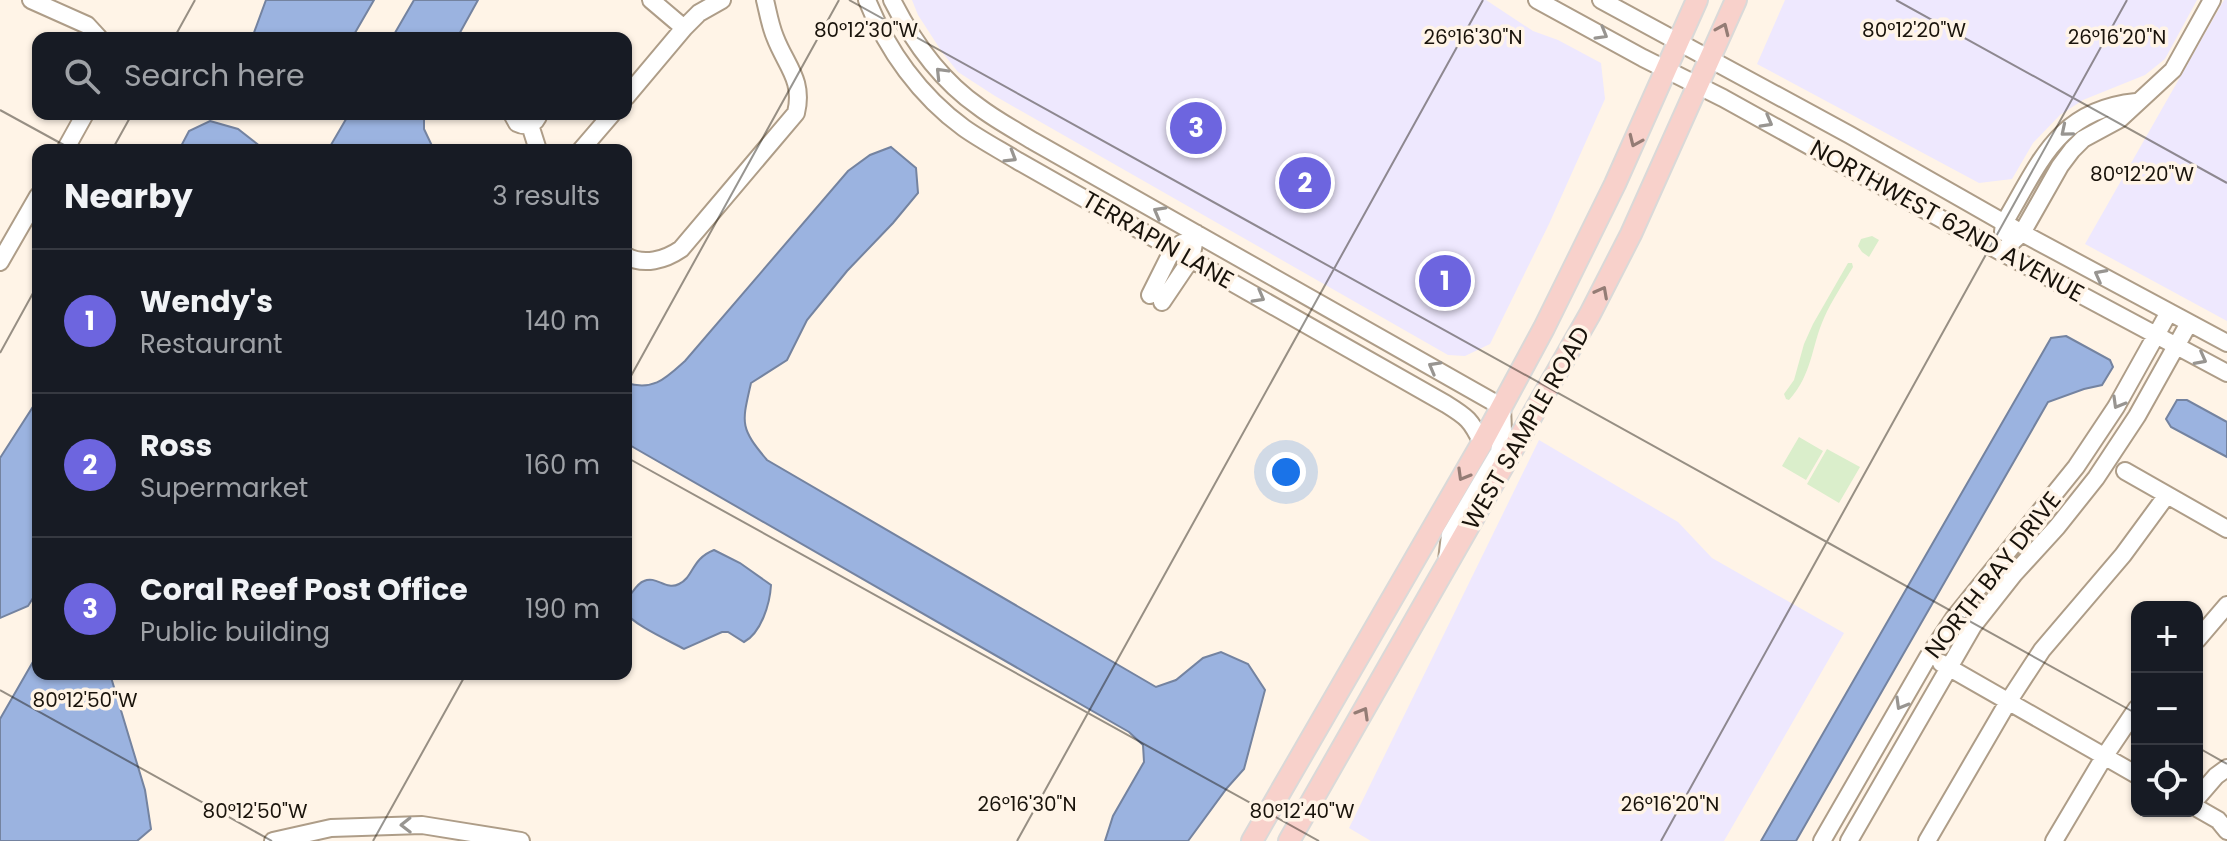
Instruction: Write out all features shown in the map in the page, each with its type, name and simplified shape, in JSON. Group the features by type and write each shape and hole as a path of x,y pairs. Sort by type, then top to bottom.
{"main road":[{"name":"WEST SAMPLE ROAD","path":"1252,841 1502,407 1585,249 1697,0"},
{"name":"WEST SAMPLE ROAD","path":"1289,841 1610,276 1736,0"},
{"path":"1316,729 1324,780"}],"street":[{"path":"31,0 87,25 93,32"},
{"path":"651,0 684,28"},
{"path":"632,90 699,13 722,0"},
{"path":"632,260 657,261 681,249 796,113 798,86 775,38 765,0"},
{"name":"TERRAPIN LANE","path":"867,0 889,45 920,89 964,128 1446,404 1473,424 1482,443"},
{"name":"TERRAPIN LANE","path":"892,0 908,32 938,72 978,107 1502,407"},
{"name":"NORTHWEST 62ND AVENUE","path":"1537,0 2227,373"},
{"name":"NORTHWEST 62ND AVENUE","path":"1601,0 2227,343"},
{"path":"2001,252 2022,233 2072,150 2083,139 2120,119 2173,70 2212,0"},
{"path":"2001,252 2004,223 2046,152 2069,127 2088,114 2116,104 2136,102"},
{"path":"68,144 82,120"},
{"path":"515,120 526,126 535,120 537,144"},
{"path":"586,144 607,120"},
{"path":"0,262 32,206"},
{"path":"1196,233 1191,259 1156,298 1173,249 1196,233"},
{"name":"NORTH BAY DRIVE","path":"1822,841 1928,657 1954,618 2063,484 2116,407 2169,312"},
{"name":"NORTH BAY DRIVE","path":"1849,841 1973,626 2096,478 2137,416 2189,323"},
{"path":"1447,567 1450,535 1499,452 1503,431 1502,407"},
{"path":"2125,471 2227,529"},
{"path":"2063,484 2081,497"},
{"path":"1927,841 2042,650 2123,555 2167,495"},
{"path":"2203,633 2227,605"},
{"path":"1928,657 2131,772"},
{"path":"2054,841 2131,717"},
{"path":"2203,791 2227,768"},
{"path":"2203,811 2218,820 2227,831"},
{"path":"273,841 331,828 422,825 521,841"}],"shaded area":[{"path":"912,0 1486,0 1533,31 1558,40 1601,63 1605,99 1549,224 1490,344 1465,356 1448,355 958,72 918,15"},
{"path":"1785,0 2197,0 2165,59 2145,75 2083,100 2060,115 2033,143 2012,179 1979,183 1757,64"},
{"path":"2224,0 2227,0 2227,321 2085,244"},
{"path":"1539,440 1678,522 1712,558 1844,633 1724,841 1371,841 1349,828"}],"green space":[{"path":"1872,236 1879,240 1869,257 1858,246 1861,239"},
{"path":"1848,263 1852,263 1853,267 1824,318 1803,380 1789,400 1786,399 1784,394 1794,380 1813,324"},
{"path":"1799,437 1823,451 1806,480 1782,466"},
{"path":"1827,449 1860,467 1839,503 1807,484"}],"water":[{"path":"266,0 374,0 355,32 254,32"},
{"path":"414,0 478,0 460,32 395,32"},
{"path":"346,120 424,120 424,129 431,144 332,144"},
{"path":"210,121 238,129 257,144 182,144 189,131"},
{"path":"891,147 916,168 918,193 807,320 787,360 751,383 745,416 747,432 767,460 1156,687 1176,680 1203,658 1221,652 1248,664 1265,690 1244,769 1188,841 1105,841 1113,816 1144,762 1143,745 1129,732 632,446 632,384 658,382 685,361 848,171 870,155"},
{"path":"2066,336 2110,360 2113,367 2102,385 2048,402 1796,841 1761,841 2051,338"},
{"path":"2177,400 2187,400 2227,422 2227,457 2171,427 2166,419"},
{"path":"32,408 32,600 28,606 0,618 0,458"},
{"path":"714,550 740,563 771,585 764,617 750,638 744,642 728,632 722,632 684,649 632,619 632,593 640,583 653,580 670,586 679,584"},
{"path":"32,663 32,680 112,680 145,790 151,829 137,841 0,841 0,719"}],"place":[{"name":"Coral Reef Post Office","path":"1196,128"},
{"name":"Ross","path":"1305,183"},
{"name":"Wendy's","path":"1445,281"}]}
